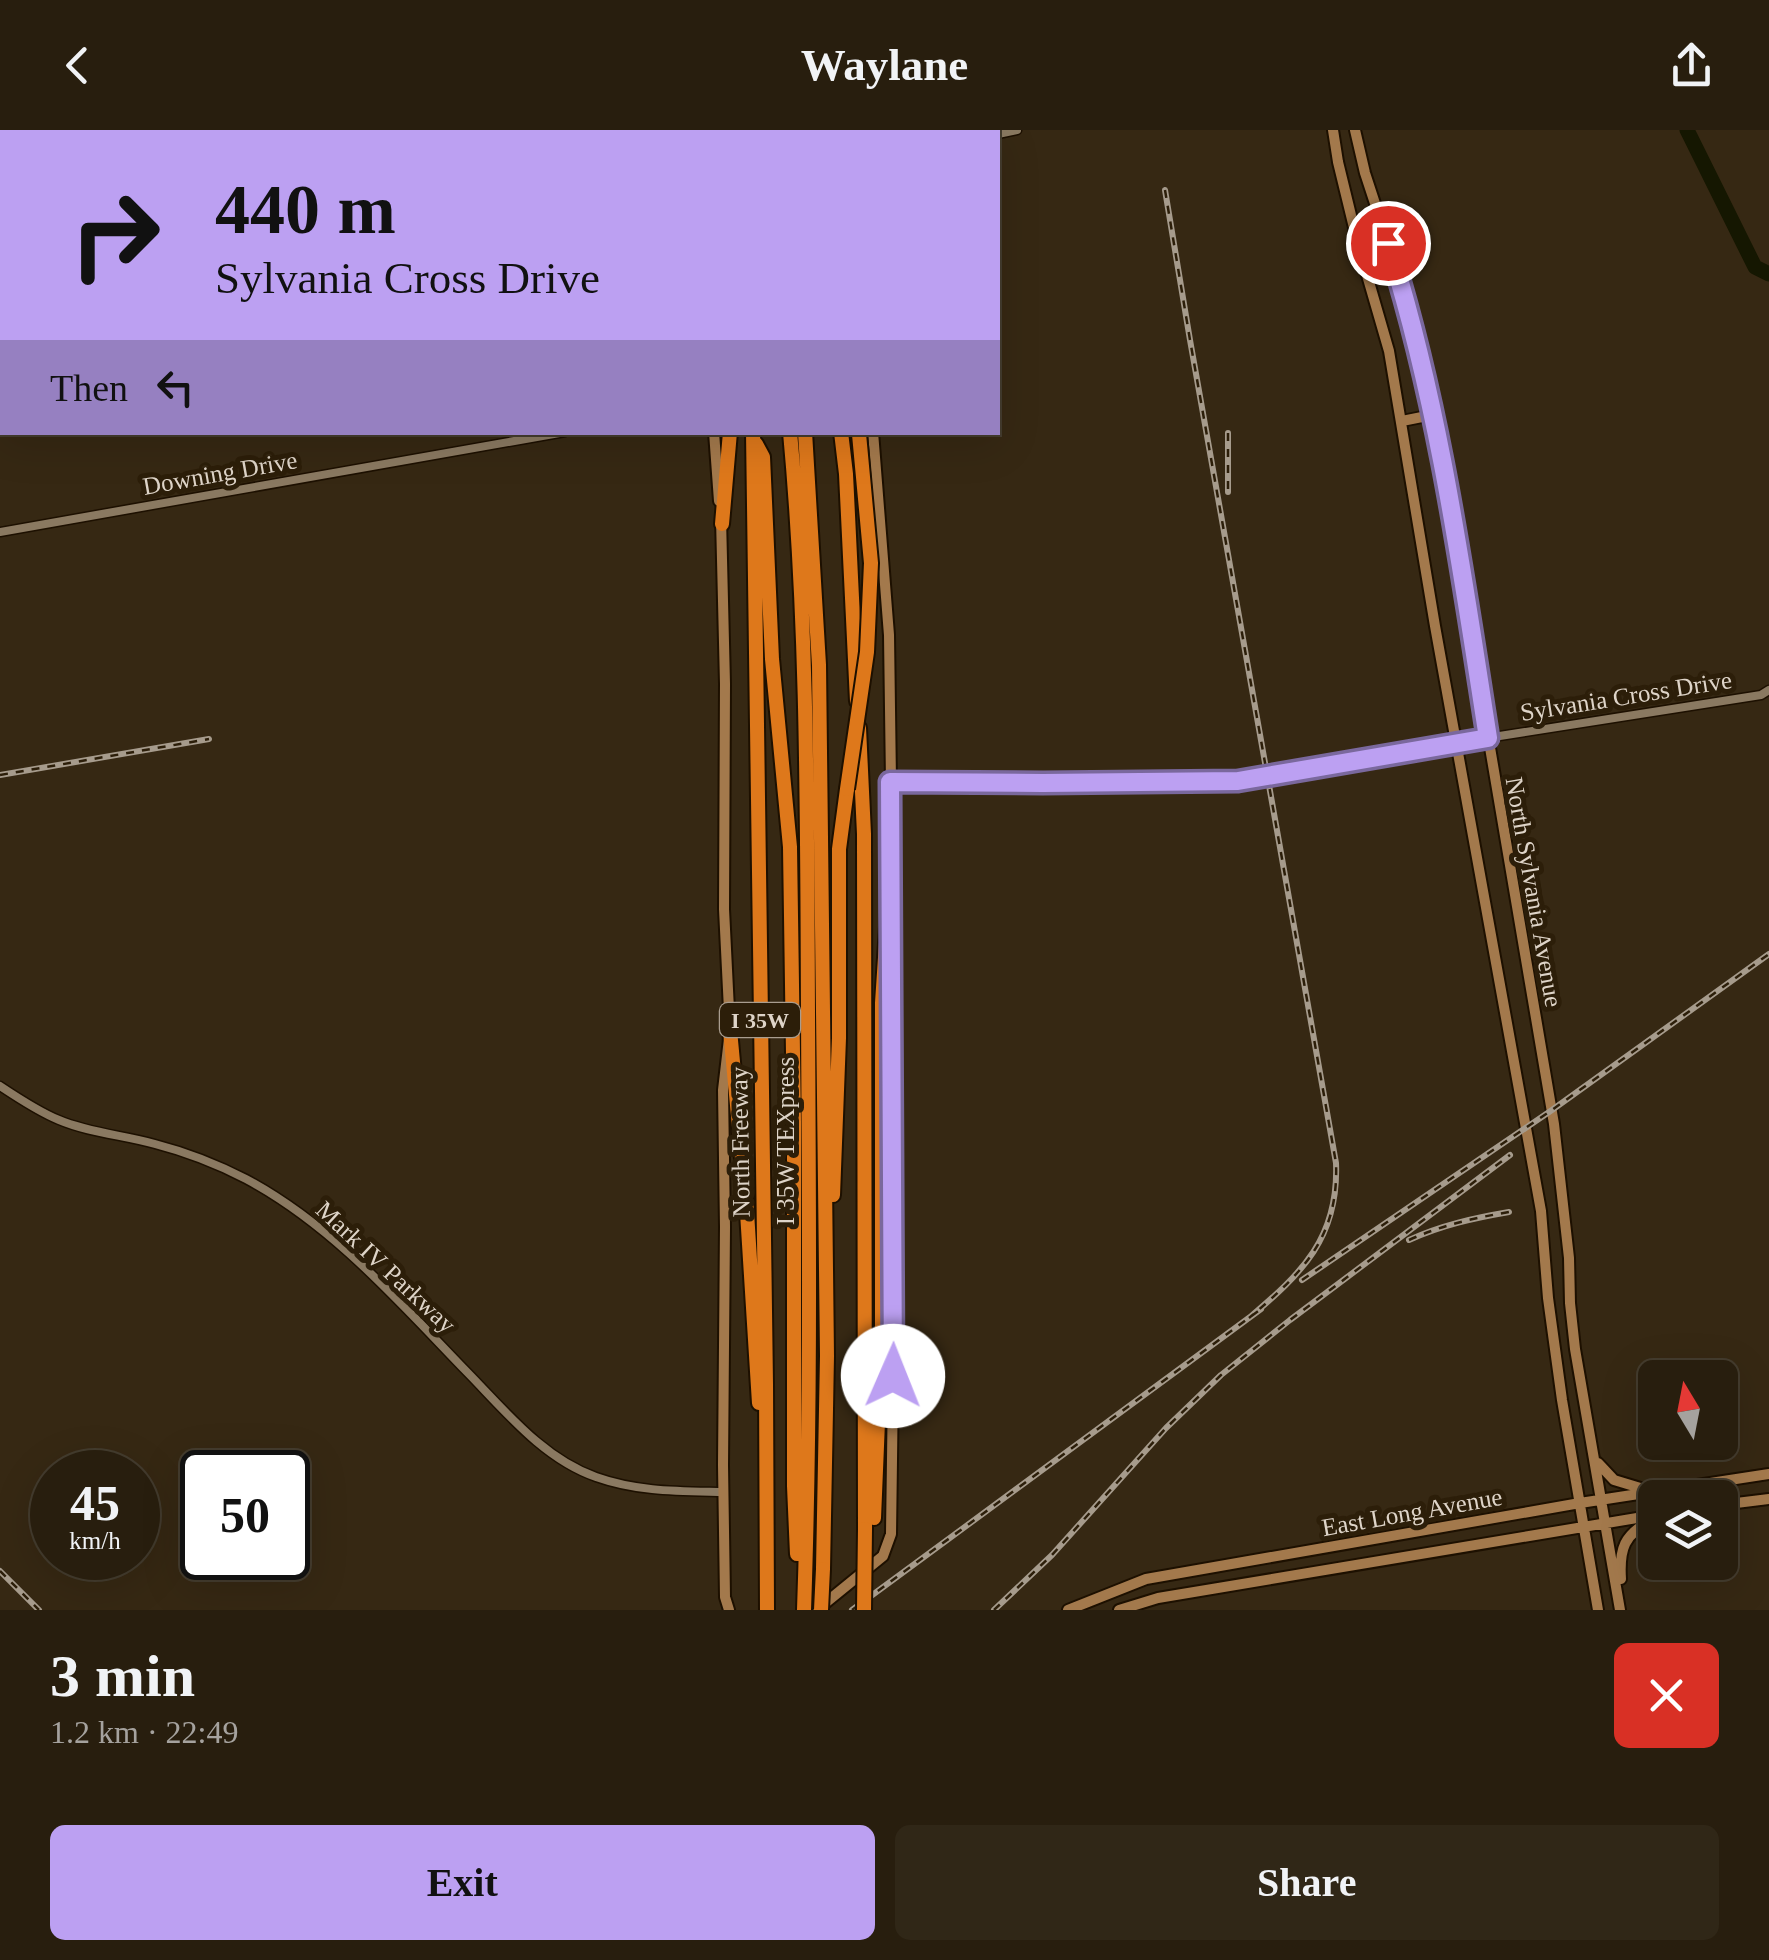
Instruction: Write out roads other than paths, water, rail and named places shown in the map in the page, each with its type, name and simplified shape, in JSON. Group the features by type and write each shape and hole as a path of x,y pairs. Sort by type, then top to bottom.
{"highway":[{"path":"722,524 730,435"},
{"name":"I 35W TEXpress","path":"790,435 806,756 808,1221 802,1610"},
{"name":"I 35W TEXpress","path":"805,435 819,665 827,1356 819,1610"},
{"path":"842,435 864,834 869,1526 873,1550 865,1574 864,1610"},
{"path":"827,1356 839,1038 839,849 866,652 870,580 864,435"},
{"path":"754,436 764,458 772,659 790,847 794,1470 802,1576"},
{"name":"North Freeway","path":"754,436 767,1605"},
{"path":"869,1526 882,1324 882,1003 892,852"},
{"path":"730,1030 747,1212 757,1394 766,1440"}],"main road":[{"name":"North Sylvania Avenue","path":"1333,130 1358,244 1390,351 1455,742 1541,1212 1562,1400 1598,1610"},
{"name":"North Sylvania Avenue","path":"1355,130 1417,342 1462,576 1554,1124 1575,1349 1621,1610"},
{"path":"1402,421 1432,414"},
{"path":"714,435 722,524"},
{"path":"819,1610 883,1556 891,1534 894,1312 889,635 864,435"},
{"name":"North Freeway","path":"722,524 724,909 730,1030 723,1090 724,1492 725,1597 730,1610"},
{"path":"1545,1265 1569,1258"},
{"path":"1593,1454 1601,1469 1614,1480 1638,1487"},
{"name":"East Long Avenue","path":"1728,1480 1769,1474"},
{"name":"East Long Avenue","path":"1068,1610 1146,1579 1638,1494"},
{"path":"1738,1503 1769,1499"},
{"name":"East Long Avenue","path":"1119,1610 1158,1598 1638,1519"},
{"path":"1621,1610 1620,1560 1629,1536 1638,1527"},
{"path":"1318,1549 1322,1571"}],"street":[{"name":"Downing Drive","path":"0,532 548,435"},
{"name":"Sylvania Cross Drive","path":"890,782 1238,781 1455,742 1761,695 1769,690"},
{"name":"Mark IV Parkway","path":"0,1086 58,1120 201,1158 247,1180 305,1216 358,1260 514,1420 569,1465 651,1491 724,1492"}],"waterway":[{"path":"1687,130 1755,267 1769,274"}],"railway":[{"path":"1165,190 1336,1163 1331,1213 1314,1252 1249,1318"},
{"path":"1228,433 1228,492"},
{"path":"0,775 209,739"},
{"path":"1302,1280 1552,1110 1769,954"},
{"path":"994,1610 1052,1555 1166,1428 1221,1375 1510,1155"},
{"path":"1409,1240 1458,1223 1509,1212"},
{"path":"852,1610 1261,1309"},
{"path":"0,1571 39,1610"}]}
